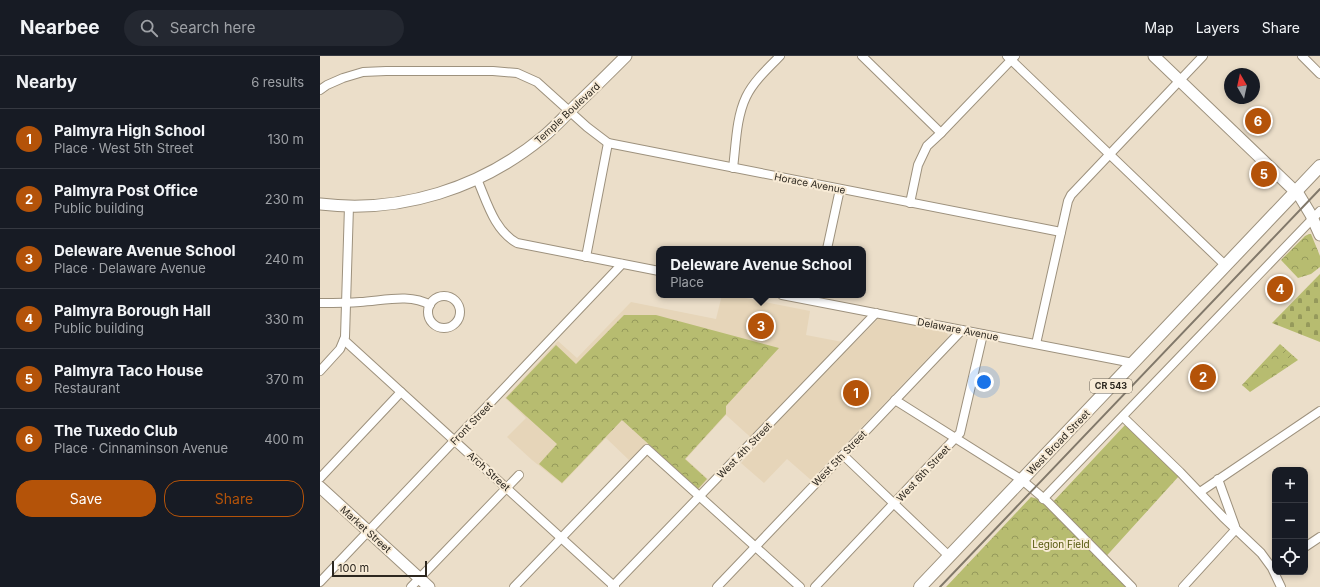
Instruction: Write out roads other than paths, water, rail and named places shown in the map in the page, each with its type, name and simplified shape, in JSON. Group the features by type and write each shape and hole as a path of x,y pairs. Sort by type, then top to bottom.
{"main road":[{"name":"CR 543","path":"1295,191 1320,166"},
{"name":"West Broad Street","path":"920,587 1295,191"}],"street":[{"name":"Temple Boulevard","path":"320,204 349,206 377,205 410,201 431,196 477,179 496,170 519,156 544,136 626,56"},
{"path":"733,168 740,113 746,98 755,83 780,56"},
{"path":"862,56 941,133"},
{"path":"1154,56 1295,191 1317,215 1320,235"},
{"path":"1036,344 1068,201 1071,194 1203,56"},
{"path":"1302,56 1320,74"},
{"path":"910,203 920,161 927,146 941,133 1011,57 1109,154 1225,265"},
{"name":"Horace Avenue","path":"320,90 342,78 363,72 386,70 516,72 537,82 595,134 608,143 1061,232"},
{"path":"586,257 608,143"},
{"path":"477,179 494,218 508,237 517,243 656,270"},
{"path":"828,246 840,189"},
{"path":"320,371 339,351 344,340 349,206"},
{"path":"1043,499 1317,215"},
{"name":"Front Street","path":"320,582 622,264"},
{"name":"Delaware Avenue","path":"817,298 876,313 1133,363"},
{"path":"320,303 346,303 402,299 420,300 430,305"},
{"name":"West 4th Street","path":"614,587 876,313"},
{"name":"West 5th Street","path":"717,587 962,330"},
{"name":"West 6th Street","path":"815,587 960,434 983,334"},
{"name":"Arch Street","path":"344,340 614,587"},
{"path":"320,478 401,392"},
{"path":"895,400 1022,480 1132,587"},
{"path":"1200,492 1320,411"},
{"path":"1123,417 1200,492 1272,566"},
{"path":"514,587 647,449 800,587"},
{"path":"843,455 949,556"},
{"path":"410,587 519,474"},
{"path":"1218,479 1236,529"},
{"name":"Market Street","path":"320,487 429,587"},
{"path":"1183,587 1236,529"},
{"path":"1308,545 1320,537"},
{"path":"1276,575 1281,587"}],"railway":[{"path":"940,587 1320,189"}],"place":[{"name":"The Tuxedo Club","path":"1258,121"},
{"name":"Palmyra Taco House","path":"1264,174"},
{"name":"Palmyra Borough Hall","path":"1280,289"},
{"name":"Deleware Avenue School","path":"761,326"},
{"name":"Palmyra Post Office","path":"1203,377"},
{"name":"Palmyra High School","path":"856,393"}],"park label":[{"name":"Legion Field","path":"1061,544"}]}
